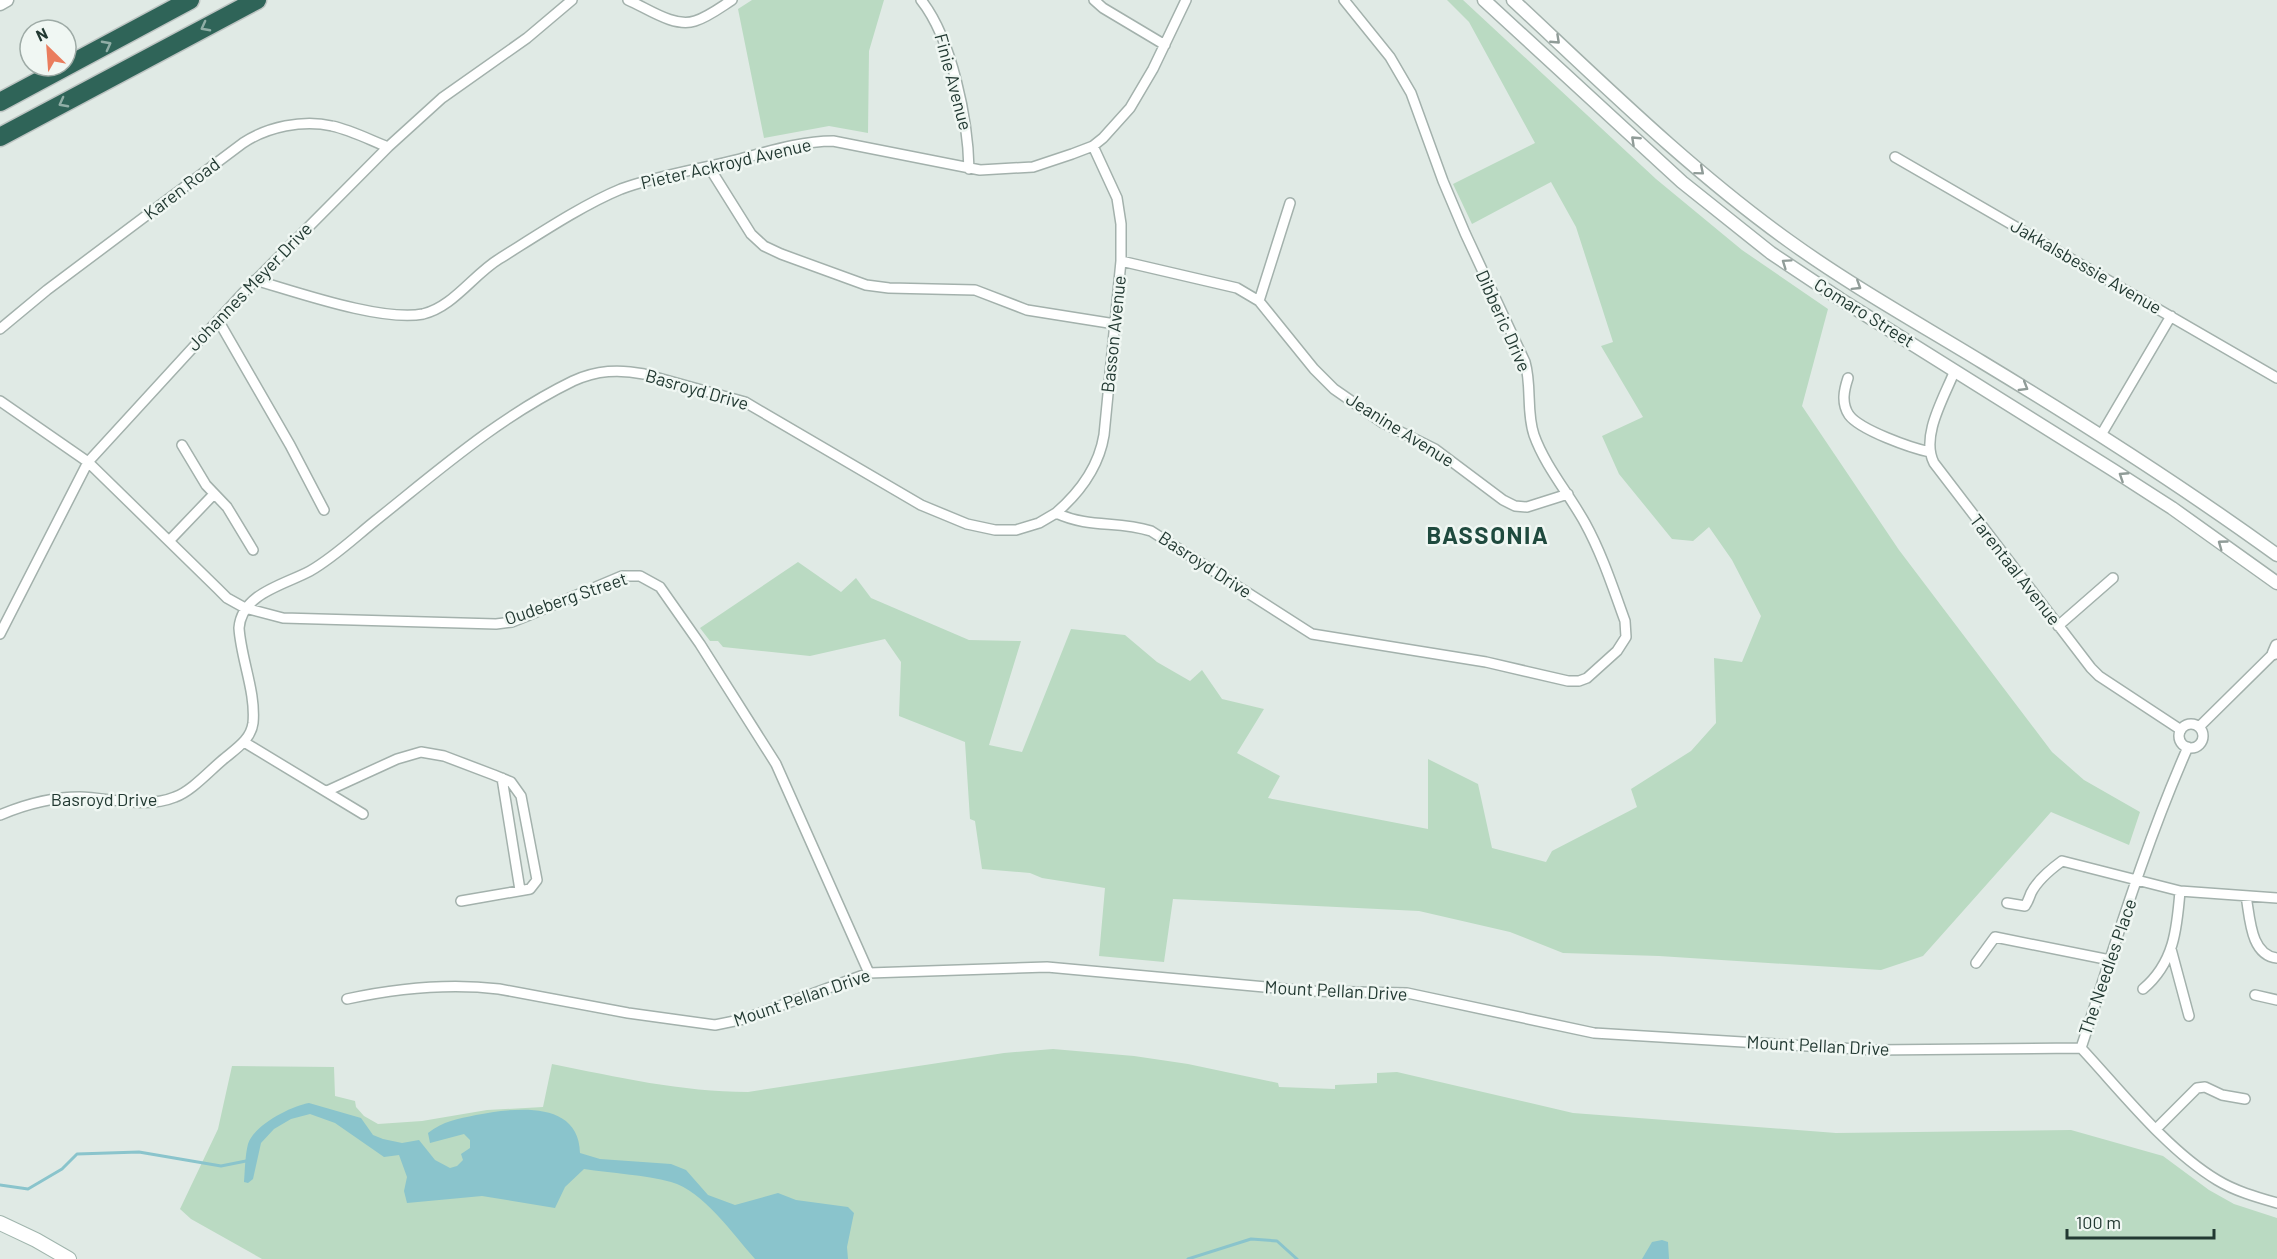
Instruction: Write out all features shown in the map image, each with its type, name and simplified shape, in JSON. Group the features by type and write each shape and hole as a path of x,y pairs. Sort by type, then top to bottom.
{"highway":[{"path":"0,102 190,0"},
{"path":"0,137 257,0"}],"main road":[{"path":"0,1224 36,1240 69,1259"}],"street":[{"path":"0,4 7,0"},
{"name":"Johannes Meyer Drive","path":"0,634 88,462 255,280 388,147 442,98 527,38 572,0"},
{"path":"628,0 673,20 686,23 700,19 732,0"},
{"name":"Finie Avenue","path":"921,0 940,31 956,82 966,125 969,169"},
{"path":"1094,0 1103,8 1165,45"},
{"name":"Pieter Ackroyd Avenue","path":"255,280 375,312 410,315 425,313 443,305 498,260 603,198 636,184 822,141 854,145 969,169 1004,170 1033,167 1093,146 1103,138 1130,108 1144,87 1186,0"},
{"name":"Dibberic Drive","path":"1344,0 1390,57 1411,93 1443,181 1465,233 1525,362 1529,382 1530,420 1535,438 1600,553 1625,621 1626,637 1617,651"},
{"name":"Comaro Street","path":"1484,0 1658,161 1719,214 1794,269 2172,508 2273,581"},
{"name":"Comaro Street","path":"1513,0 1687,160 1738,203 1790,242 2101,435 2200,500 2277,555"},
{"name":"Karen Road","path":"0,329 47,290 243,143 260,133 288,126 324,124 341,128 388,147"},
{"name":"Basson Avenue","path":"1056,513 1078,490 1099,456 1104,435 1121,261 1119,203 1093,146"},
{"name":"Jakkalsbessie Avenue","path":"1895,157 2277,378"},
{"path":"709,167 754,239 772,250 810,265 874,287 975,290 1027,310 1114,324"},
{"path":"1259,301 1290,203"},
{"name":"Jeanine Avenue","path":"1121,261 1237,288 1259,301 1314,369 1335,389 1383,423 1435,449 1503,500 1515,506 1527,507 1568,494"},
{"path":"2101,435 2170,316"},
{"path":"218,320 290,445 324,510"},
{"path":"1848,378 1844,402 1850,417 1908,447 1930,452 1930,432 1955,370"},
{"name":"Basroyd Drive","path":"245,608 252,600 311,570 327,559 465,448 501,422 573,381 608,371 628,371 745,402 921,505 967,524 995,530 1016,530 1039,523 1056,513 1080,523 1134,526 1159,534 1312,634 1485,662 1575,681 1592,674 1617,651"},
{"name":"Oudeberg Street","path":"0,401 88,462 227,598 245,608 270,616 304,621 496,624 512,622 617,578 634,575 660,587 768,750 869,973"},
{"path":"182,445 214,494 227,507 253,550"},
{"name":"Tarentaal Avenue","path":"1930,452 1934,463 1947,481 2099,676 2181,730"},
{"path":"169,541 214,494"},
{"path":"2058,626 2113,578"},
{"path":"2273,581 2277,593"},
{"path":"245,608 240,622 240,635 253,721 250,733 244,742 363,814"},
{"path":"2199,727 2276,649"},
{"path":"2189,724 2199,727 2202,731 2201,741 2198,745 2188,747 2180,740 2181,730 2189,724"},
{"name":"Basroyd Drive","path":"0,815 25,805 50,799 83,797 142,802 175,797 244,742"},
{"name":"The Needles Place","path":"2081,1048 2136,883 2188,747"},
{"path":"327,791 397,759 421,752 444,756 511,782 521,796 537,880 530,889 461,901"},
{"path":"501,778 520,890"},
{"path":"2007,903 2027,905 2031,892 2062,861 2136,883 2180,891 2277,898"},
{"path":"2143,989 2159,974 2170,949 2178,921 2180,891"},
{"path":"2246,896 2254,939 2265,954 2277,958"},
{"path":"1976,963 1995,937 2110,960"},
{"path":"2170,949 2189,1016"},
{"name":"Mount Pellan Drive","path":"347,999 408,989 471,985 683,1022 715,1025 744,1019 869,973 1047,967 1309,991 1407,993 1594,1033 1874,1050 2081,1048"},
{"path":"2255,995 2277,1000"},
{"path":"2081,1048 2156,1129 2195,1165 2219,1182 2244,1194 2277,1203"},
{"path":"2156,1129 2197,1088 2205,1087 2222,1095 2245,1099"}],"green space":[{"path":"752,0 884,0 869,51 868,133 829,126 764,138 738,9"},
{"path":"1447,0 1463,0 1656,179 1742,250 1828,309 1802,406 1899,550 2052,752 2084,780 2140,812 2129,845 2051,812 1923,956 1881,970 1659,956 1563,953 1510,932 1419,911 1173,899 1164,962 1099,956 1105,888 1042,878 1030,873 982,869 975,821 970,819 965,742 899,716 901,662 885,639 810,656 723,647 718,641 710,641 700,628 798,562 841,592 856,578 871,598 969,640 1021,641 989,745 1022,752 1071,629 1125,635 1157,662 1190,681 1202,670 1222,699 1264,709 1237,753 1280,776 1268,798 1428,829 1428,759 1478,784 1492,848 1546,862 1552,851 1637,807 1631,789 1691,751 1716,723 1714,658 1742,662 1761,616 1732,560 1709,527 1693,541 1672,539 1619,474 1602,436 1643,417 1601,346 1613,342 1576,227 1551,182 1472,224 1453,184 1535,143 1469,22"},
{"path":"1053,1049 1134,1056 1188,1064 1278,1083 1279,1087 1335,1089 1335,1085 1377,1083 1377,1073 1397,1072 1573,1113 1836,1133 2071,1130 2163,1156 2209,1190 2234,1204 2277,1218 2277,1259 262,1259 191,1219 180,1209 218,1129 232,1066 334,1067 335,1096 355,1101 356,1107 364,1116 378,1124 422,1121 487,1110 543,1107 552,1064 674,1087 748,1092 1004,1053"}],"water":[{"path":"309,1103 361,1118 373,1135 383,1139 402,1143 419,1140 435,1160 450,1168 457,1166 463,1160 461,1154 470,1148 470,1140 464,1134 430,1143 428,1133 439,1126 463,1118 508,1110 541,1111 556,1115 569,1123 577,1136 580,1153 600,1159 671,1164 686,1170 708,1195 735,1205 778,1193 796,1200 848,1207 854,1213 847,1247 848,1259 755,1259 717,1214 695,1194 671,1182 628,1174 584,1169 565,1187 555,1208 482,1196 407,1203 404,1191 407,1177 399,1155 384,1157 335,1123 310,1114 291,1119 274,1129 261,1143 253,1179 248,1183 244,1182 247,1149 252,1137 274,1117"},
{"path":"1662,1240 1668,1242 1669,1259 1642,1259 1652,1242"}],"waterway":[{"path":"0,1185 28,1189 62,1169 77,1154 139,1152 221,1166 246,1161"},
{"path":"1188,1259 1251,1239 1277,1241 1297,1259"}],"district":[{"name":"BASSONIA","path":"1488,536"}]}
